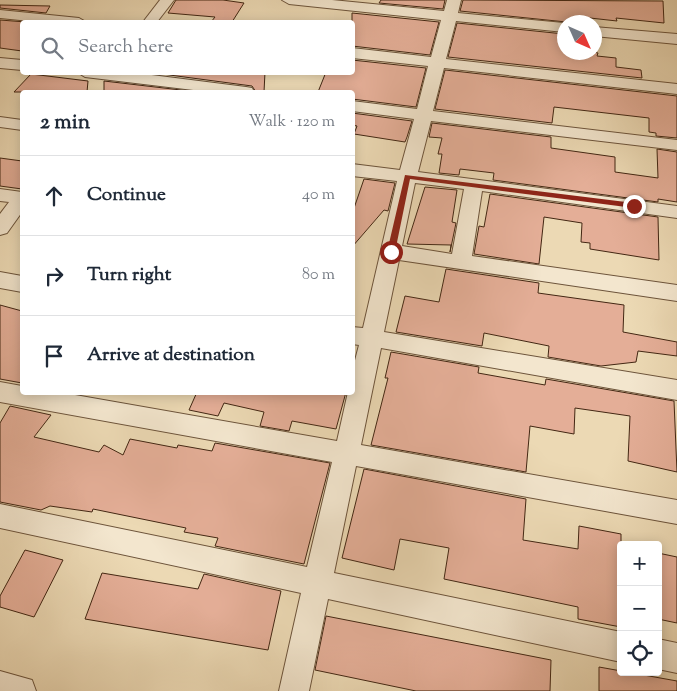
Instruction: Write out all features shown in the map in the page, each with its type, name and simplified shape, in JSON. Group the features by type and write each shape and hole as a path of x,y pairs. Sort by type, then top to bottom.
{"street":[{"path":"152,20 167,0"},
{"path":"289,0 557,27"},
{"path":"294,691 347,453 363,337 391,252 407,177 454,0"},
{"path":"0,14 28,11 70,20"},
{"path":"602,32 677,39"},
{"path":"355,53 677,90"},
{"path":"0,62 20,65"},
{"path":"100,90 111,75"},
{"path":"119,75 231,90"},
{"path":"355,106 677,145"},
{"path":"0,122 20,125"},
{"path":"355,170 474,184 677,212"},
{"path":"461,262 474,184"},
{"path":"0,195 20,198"},
{"path":"0,228 20,201"},
{"path":"391,252 677,293"},
{"path":"0,280 20,284"},
{"path":"363,337 677,390"},
{"path":"0,392 677,512"},
{"path":"0,516 617,646"},
{"path":"662,655 677,658"},
{"path":"0,686 21,691"}],"building":[{"path":"176,0 223,0 244,3 233,20 213,20 215,17 168,13"},
{"path":"381,0 445,0 443,9 379,3"},
{"path":"463,0 663,1 664,23 616,18 617,21 602,19 602,15 557,15 557,21 460,11"},
{"path":"0,5 50,6 46,13 0,8"},
{"path":"352,13 439,22 430,55 355,46 355,20 352,20"},
{"path":"0,20 20,22 20,51 0,48"},
{"path":"457,23 557,33 557,60 602,60 602,57 616,58 616,67 641,70 642,78 448,57"},
{"path":"355,60 426,68 416,107 355,99 355,90 319,90 325,75 355,75"},
{"path":"445,70 677,96 677,138 656,136 656,133 649,132 649,118 554,107 552,123 435,109"},
{"path":"30,75 88,81 87,90 20,90 20,92 14,92"},
{"path":"170,75 265,75 264,90 255,90 252,86"},
{"path":"104,81 181,90 104,90"},
{"path":"355,113 412,121 405,142 355,134 357,126 355,126"},
{"path":"432,123 551,137 551,148 615,157 615,172 658,178 657,149 677,152 677,202 658,199 658,202 493,180 494,173 460,169 459,175 439,173 442,154 438,154 442,138 429,137"},
{"path":"0,158 20,161 20,189 0,186"},
{"path":"364,179 395,183 388,211 384,210 355,244 355,205"},
{"path":"425,187 457,190 452,222 456,223 450,252 451,245 407,244"},
{"path":"490,194 658,217 659,260 590,249 590,243 581,242 582,223 544,217 539,264 474,254 479,226 484,227"},
{"path":"446,269 539,283 538,293 624,305 623,332 677,342 677,356 638,351 636,362 601,366 548,357 549,346 484,333 482,346 396,332 405,296 439,302"},
{"path":"0,305 20,310 20,383 0,379"},
{"path":"391,352 479,367 478,373 545,385 546,379 674,401 677,472 628,461 630,416 575,408 574,434 530,426 526,472 371,445 388,378 385,378"},
{"path":"196,395 345,395 336,429 292,421 289,431 260,426 264,412 224,403 218,416 189,410"},
{"path":"10,406 51,415 34,437 99,452 104,445 123,455 130,439 177,448 178,445 212,451 215,443 330,463 304,564 215,546 218,538 184,532 186,528 93,509 92,512 50,506 41,510 0,502 0,423"},
{"path":"364,469 526,499 523,540 578,549 579,526 621,534 621,541 617,541 617,626 578,619 578,607 444,579 449,548 400,539 394,570 342,558"},
{"path":"25,550 63,560 34,617 0,607 0,596"},
{"path":"662,554 677,557 677,623 662,620"},
{"path":"102,573 198,589 204,574 281,591 268,650 85,619"},
{"path":"326,616 551,660 550,691 416,691 315,670"},
{"path":"599,667 617,670 617,676 649,676 677,681 677,691 599,691"}],"route":[{"path":"391,252 407,177 474,184 634,206"}]}
